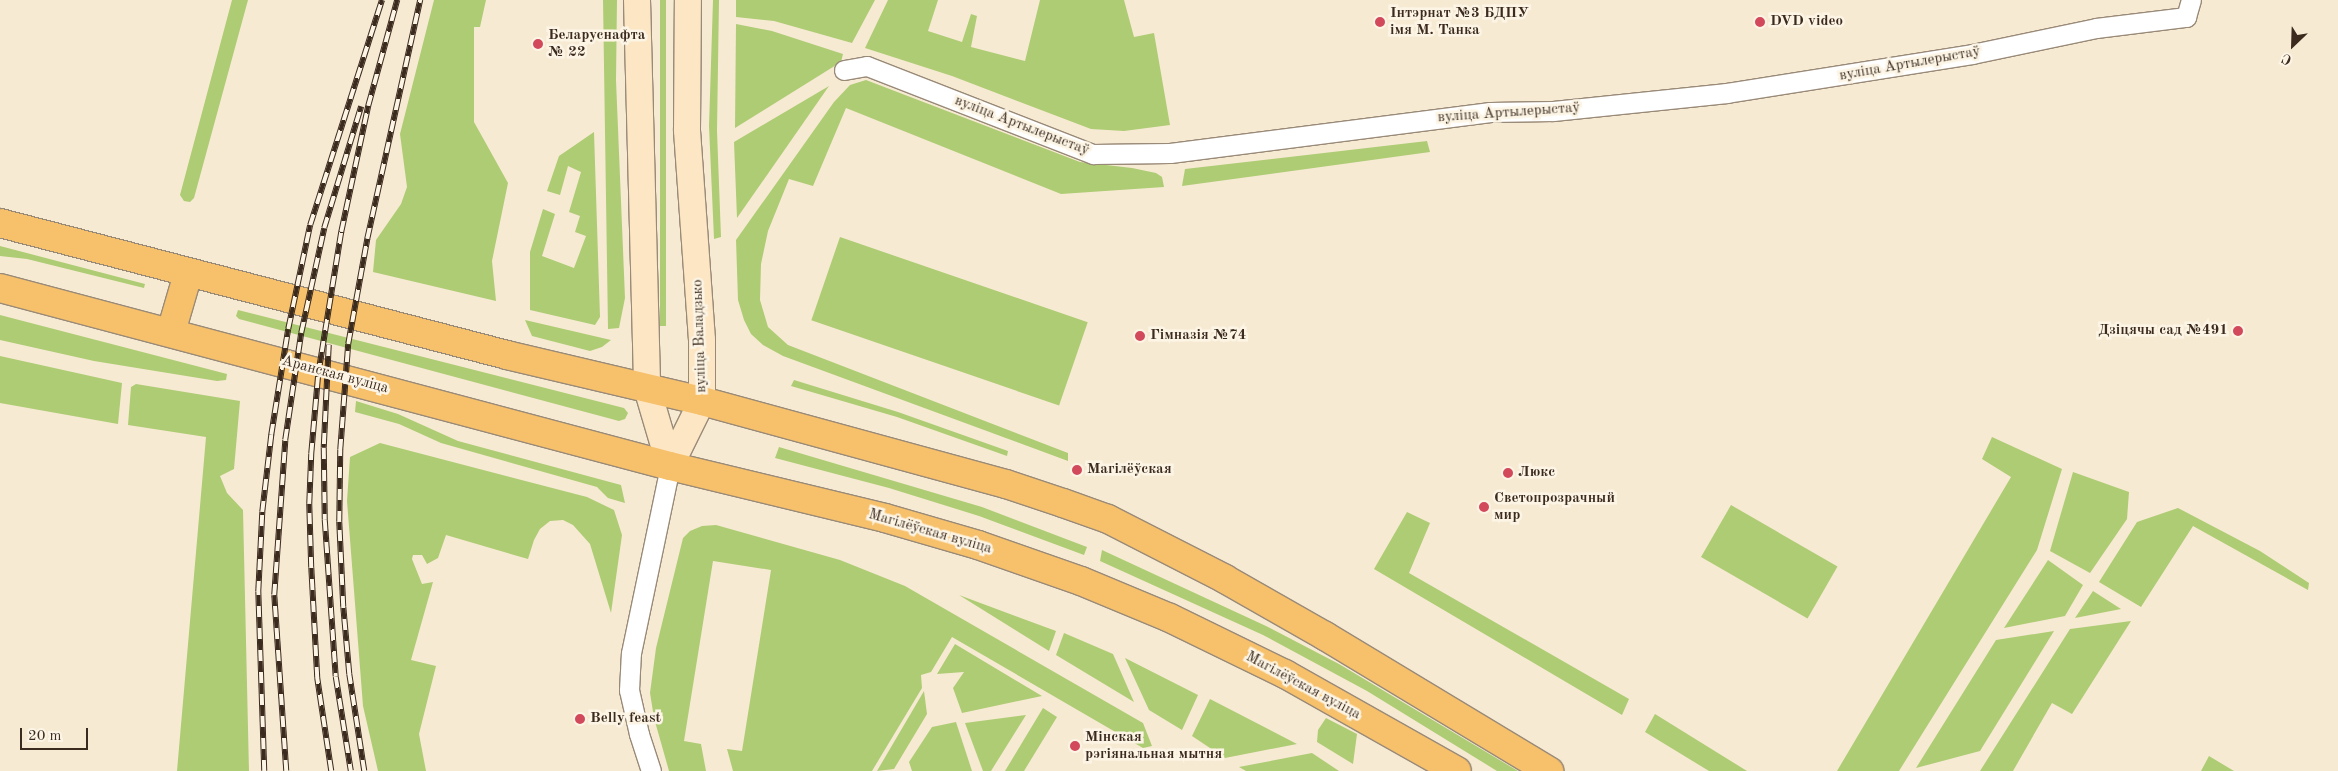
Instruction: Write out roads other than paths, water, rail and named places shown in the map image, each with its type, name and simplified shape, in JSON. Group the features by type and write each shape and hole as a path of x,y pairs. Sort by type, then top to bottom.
{"main road":[{"path":"637,0 648,388 670,466"},
{"name":"вуліца Валадзько","path":"670,466 702,401 702,340 687,130 688,0"},
{"path":"0,223 188,274 507,355 702,401 1006,484 1108,520 1225,579 1549,771"},
{"path":"171,332 188,274"},
{"name":"Аранская вуліца","path":"0,288 670,466"},
{"name":"Магілёўская вуліца","path":"670,466 885,518 978,546 1081,581 1170,618 1285,674 1458,771"}],"street":[{"name":"вуліца Артылерыстаў","path":"844,70 867,66 1093,154 1170,153 1490,112 1553,111 1727,93 1972,54 2188,9"},
{"path":"651,771 628,690 630,662 670,466"}],"railway":[{"path":"264,771 258,592 262,512 271,435 288,329 310,225 382,0"},
{"path":"331,771 317,678 309,504 311,454 318,374 341,232 368,106 397,0"},
{"path":"364,771 349,674 343,607 339,522 340,450 348,344 367,239 420,0"},
{"path":"286,771 274,595 285,440 301,333 324,228 361,106"},
{"path":"329,345 324,448 325,520 336,677 351,771"}],"place":[{"name":"Інтэрнат №3 БДПУ імя М. Танка","path":"1380,22"},
{"name":"DVD video","path":"1760,22"},
{"name":"Беларуснафта № 22","path":"538,44"},
{"name":"Дзіцячы сад №491","path":"2238,331"},
{"name":"Гімназія №74","path":"1140,336"},
{"name":"Магілёўская","path":"1077,470"},
{"name":"Люкс","path":"1508,473"},
{"name":"Светопрозрачный мир","path":"1484,507"},
{"name":"Belly feast","path":"580,719"},
{"name":"Мінская рэгіянальная мытня","path":"1075,746"}]}
